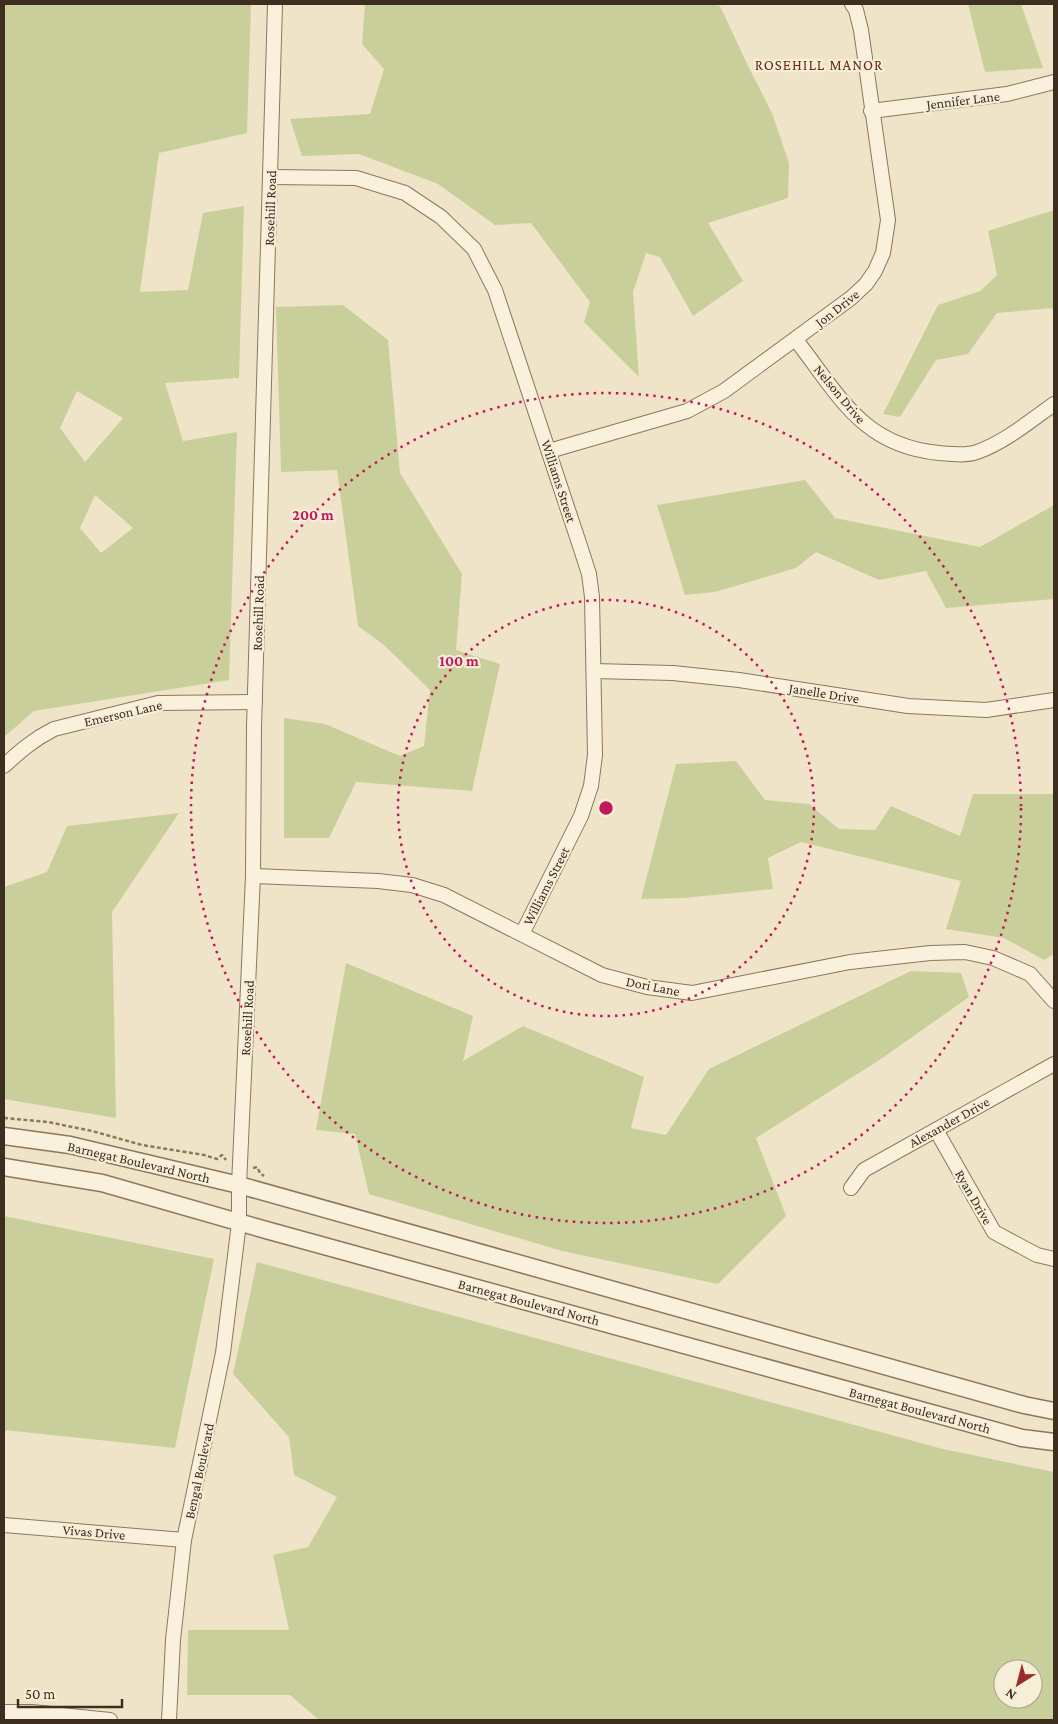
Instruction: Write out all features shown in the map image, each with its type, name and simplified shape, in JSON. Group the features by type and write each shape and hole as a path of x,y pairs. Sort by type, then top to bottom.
{"street":[{"name":"Rosehill Road","path":"239,1223 239,1185 253,876 255,702 275,4"},
{"name":"Jon Drive","path":"549,451 687,411 724,391 851,298 876,271 883,253 888,220 861,30 856,10 852,4"},
{"name":"Jennifer Lane","path":"871,110 1007,94 1054,82"},
{"name":"Williams Street","path":"271,177 356,178 405,192 441,217 474,249 495,290 549,451 589,574 592,597 595,755 591,786 581,816 522,934"},
{"name":"Nelson Drive","path":"796,340 854,415 877,434 891,442 914,450 956,454 974,453 992,445 1054,404"},
{"name":"Janelle Drive","path":"594,671 673,674 739,680 908,706 986,710 1054,700"},
{"name":"Emerson Lane","path":"4,766 26,745 54,729 158,703 255,702"},
{"name":"Dori Lane","path":"253,876 412,884 444,895 602,975 647,987 692,993 850,962 930,953 965,952 993,958 1030,974 1054,1000"},
{"name":"Alexander Drive","path":"851,1188 864,1170 1054,1064"},
{"name":"Ryan Drive","path":"936,1130 994,1232 1037,1255 1054,1258"},
{"name":"Barnegat Boulevard North","path":"4,1136 70,1145 239,1185 1015,1403 1054,1411"},
{"name":"Barnegat Boulevard North","path":"4,1167 102,1183 239,1223 1022,1438 1054,1442"},
{"name":"Bengal Boulevard","path":"168,1720 173,1640 184,1540 223,1353 239,1223"},
{"name":"Vivas Drive","path":"4,1525 184,1540"},
{"path":"4,1712 32,1712 110,1720"}],"path":[{"path":"4,1118 48,1122 92,1131 142,1145 204,1155 214,1159 222,1156 226,1160"},
{"path":"214,1159 216,1165"}],"green space":[{"path":"4,4 251,4 247,133 159,153 140,292 188,290 203,213 244,206 239,378 165,383 183,441 237,432 229,680 34,711 4,737","holes":["77,391 123,418 85,462 60,428","95,495 133,528 101,553 80,528"]},
{"path":"365,4 711,4 720,6 772,113 789,163 788,198 708,223 743,281 693,316 660,257 646,253 633,292 639,377 584,322 590,302 531,223 495,225 438,184 359,154 302,156 290,119 370,114 384,69 362,44"},
{"path":"968,4 1021,4 1043,68 985,72"},
{"path":"1054,210 1054,308 997,313 968,354 936,360 900,417 883,414 938,305 980,291 997,275 988,231"},
{"path":"343,305 388,340 400,473 462,574 456,650 500,664 472,791 356,782 329,838 284,838 284,718 325,724 400,756 424,746 430,690 384,645 358,626 337,470 281,472 276,307"},
{"path":"805,480 835,518 980,547 1054,505 1054,599 946,608 926,571 879,580 816,552 796,568 715,592 685,595 657,505"},
{"path":"736,761 765,800 809,804 839,829 875,830 891,806 960,836 973,794 1054,794 1054,954 1044,960 1004,938 946,929 961,881 801,842 768,858 773,889 684,898 641,899 676,764"},
{"path":"179,813 112,912 116,1118 4,1099 4,887 47,872 67,826"},
{"path":"346,963 473,1016 463,1061 523,1026 644,1077 631,1128 666,1135 709,1069 911,971 961,973 969,997 881,1059 756,1138 786,1216 718,1284 562,1251 369,1194 355,1134 316,1130"},
{"path":"4,1216 214,1259 175,1448 4,1430"},
{"path":"257,1262 943,1449 1054,1472 1054,1720 319,1720 290,1695 187,1695 188,1630 289,1630 273,1555 308,1547 337,1497 294,1475 289,1437 233,1374"}],"district":[{"name":"ROSEHILL MANOR","path":"819,65"}]}
